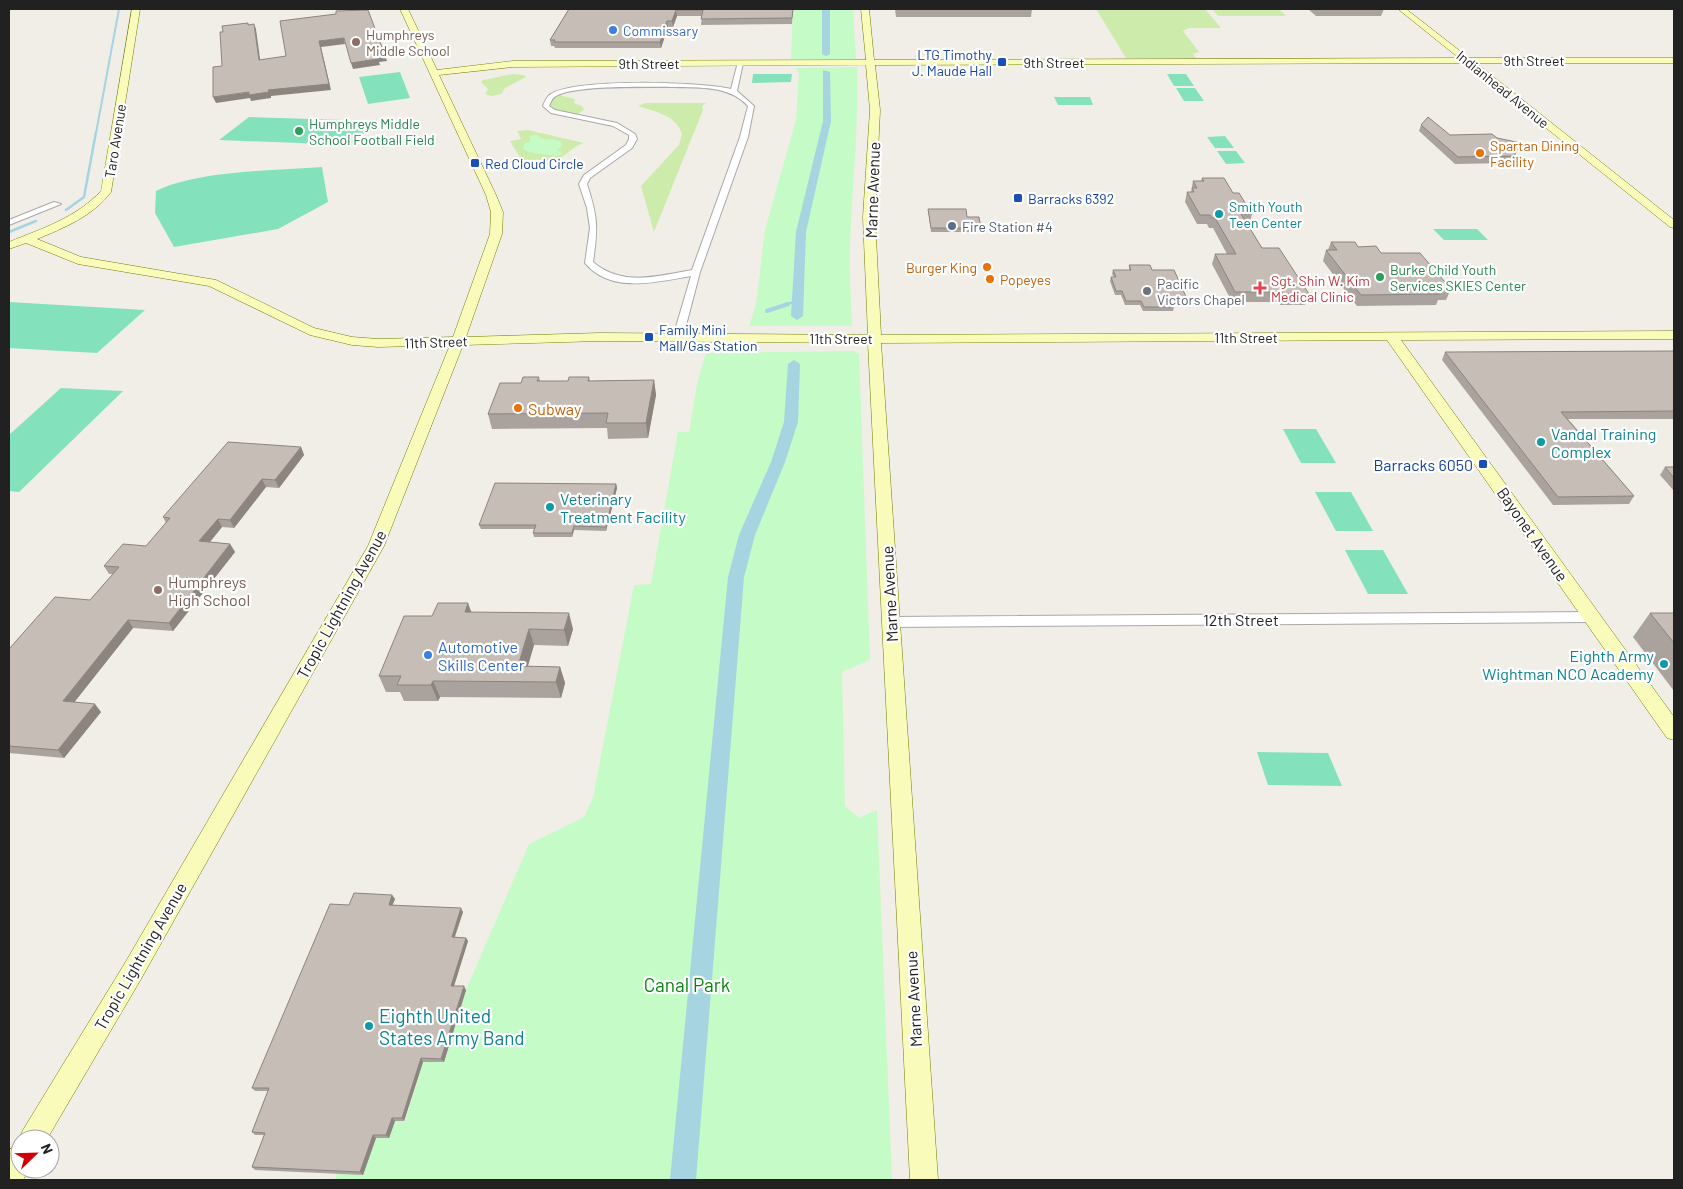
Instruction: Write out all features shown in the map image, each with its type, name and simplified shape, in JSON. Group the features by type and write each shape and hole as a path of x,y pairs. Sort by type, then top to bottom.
{"street":[{"name":"Taro Avenue","path":"9,246 78,216 100,200 106,192 136,9"},
{"name":"Tropic Lightning Avenue","path":"38,1129 133,971 376,546 458,341 496,234 497,212 404,9"},
{"name":"Marne Avenue","path":"865,9 875,110 870,216 874,339 924,1180"},
{"name":"Indianhead Avenue","path":"1402,9 1674,225"},
{"name":"9th Street","path":"434,73 514,64 1674,60"},
{"path":"734,91 740,63"},
{"path":"678,337 696,272 744,136 751,106 734,91 692,86 590,87 555,94 550,98 546,106 548,109 559,114 615,124 632,134 633,139 628,146 587,177 583,184 591,208 594,228 589,263 604,275 624,280 639,280 696,272"},
{"path":"9,223 57,204"},
{"name":"11th Street","path":"26,239 78,260 212,283 310,331 328,336 378,343 678,337 874,339 1674,335"},
{"name":"Bayonet Avenue","path":"1391,336 1674,732"},
{"name":"12th Street","path":"890,622 1592,617"}],"green space":[{"path":"793,9 853,9 856,59 791,59"},
{"path":"1096,9 1205,9 1221,28 1189,28 1183,31 1199,52 1193,54 1196,58 1126,58"},
{"path":"1212,9 1279,9 1286,16 1218,16"},
{"path":"857,67 850,256 852,326 749,326 756,305 765,230 796,120 799,73 796,68"},
{"path":"400,72 410,98 368,104 359,77"},
{"path":"513,74 526,77 505,88 501,94 492,96 485,94 488,89 481,82 483,80"},
{"path":"753,74 792,74 791,82 752,83"},
{"path":"1167,74 1186,74 1194,86 1174,86"},
{"path":"1176,88 1195,88 1204,101 1184,101"},
{"path":"555,94 575,99 574,103 582,106 584,110 573,117 548,109 547,102"},
{"path":"1054,97 1090,97 1093,105 1058,105"},
{"path":"645,103 706,103 702,106 703,110 654,232 641,186 679,145 682,134 675,122 670,118 638,106"},
{"name":"Humphreys Middle School Football Field","path":"249,117 377,121 352,145 219,140"},
{"path":"528,130 584,143 578,145 551,165 538,167 534,160 523,162 510,141 521,139 517,131"},
{"path":"537,135 543,139 561,142 562,146 557,150 563,154 554,156 523,149 524,144 531,141 529,136"},
{"path":"1225,136 1234,148 1215,148 1207,137"},
{"path":"1217,151 1236,151 1245,163 1226,164"},
{"path":"322,167 328,202 278,229 174,247 155,213 156,191 174,184 215,175"},
{"path":"1433,229 1477,229 1488,240 1444,240"},
{"path":"9,302 145,310 97,353 9,348"},
{"name":"Canal Park","path":"853,351 859,354 870,660 842,672 845,806 859,818 877,810 892,1180 335,1180 337,1174 376,1138 389,1138 395,1121 405,1121 423,1062 444,1062 466,990 529,844 584,817 593,798 634,585 651,584 678,432 689,432 697,384 706,353"},
{"path":"61,388 123,391 19,492 9,491 9,435"},
{"path":"1283,429 1316,429 1336,463 1301,463"},
{"path":"1315,492 1351,492 1373,531 1336,531"},
{"path":"1345,550 1383,550 1408,594 1368,594"},
{"path":"1257,752 1328,753 1342,786 1268,785"}],"building":[{"path":"569,9 793,9 792,18 701,19 703,10 676,10 672,21 667,21 660,42 554,42 555,40 550,40"},
{"path":"368,10 385,55 377,56 378,59 351,63 344,38 319,41 329,84 268,90 269,92 249,95 249,92 213,97 213,67 222,66 220,32 223,32 222,26 254,24 259,60 286,56 280,21 336,14 336,11"},
{"path":"1428,117 1450,135 1492,134 1497,138 1521,143 1514,156 1458,157 1421,125"},
{"path":"1202,178 1224,178 1233,193 1239,193 1252,214 1241,214 1262,248 1279,248 1309,294 1235,292 1215,254 1236,254 1215,218 1212,218 1210,215 1200,215 1187,192 1194,192 1192,188 1197,188 1193,181 1204,181"},
{"name":"Fire Station #4","path":"928,209 966,209 967,217 979,217 981,228 931,228"},
{"name":"Burke Child Youth Services SKIES Center","path":"1331,242 1355,242 1358,247 1376,246 1381,253 1420,253 1451,289 1436,289 1440,294 1361,295 1326,250 1337,250"},
{"name":"Pacific Victors Chapel","path":"1129,265 1150,265 1152,270 1174,270 1188,301 1171,301 1174,307 1144,307 1141,301 1126,301 1122,291 1116,291 1111,277 1116,277 1113,270 1131,270"},
{"name":"Vandal Training Complex","path":"1674,351 1674,411 1561,412 1634,496 1558,497 1445,352"},
{"path":"523,377 539,377 537,381 568,381 569,377 589,377 588,381 654,380 646,423 606,423 608,413 488,414 500,383 521,383"},
{"name":"Humphreys High School","path":"228,442 301,447 275,480 262,479 230,520 218,519 199,541 230,544 169,623 128,620 63,701 95,704 58,750 9,746 9,649 55,597 90,600 119,567 104,566 123,544 146,546 170,518 163,517"},
{"path":"1665,467 1674,467 1674,478"},
{"name":"Veterinary Treatment Facility","path":"495,483 616,484 606,527 574,526 572,533 533,533 536,525 479,525"},
{"path":"438,603 468,603 465,612 569,613 564,630 529,629 518,666 560,667 556,682 433,681 431,685 397,685 401,676 379,676 404,616 432,616"},
{"path":"1650,613 1674,613 1674,643"},
{"name":"Eighth United States Army Band","path":"354,893 392,895 389,905 461,908 452,937 466,938 451,986 464,986 441,1059 421,1058 402,1118 392,1118 386,1135 373,1135 360,1172 252,1167 265,1133 252,1132 269,1088 252,1088 330,904 349,905"}],"waterway":[{"path":"96,133 119,9"},
{"path":"826,9 826,54"},
{"path":"797,316 801,232 827,121 826,72"},
{"path":"66,210 84,197 96,132"},
{"path":"9,232 36,221"},
{"path":"784,305 797,301"},
{"path":"767,311 788,304"},
{"path":"683,1180 736,577 747,535 778,462 791,422 794,364"}],"place":[{"name":"Commissary","path":"613,30"},
{"name":"Humphreys Middle School","path":"356,42"},
{"name":"LTG Timothy J. Maude Hall","path":"1002,62"},
{"name":"Humphreys Middle School Football Field","path":"299,131"},
{"name":"Spartan Dining Facility","path":"1480,153"},
{"name":"Red Cloud Circle","path":"475,163"},
{"name":"Barracks 6392","path":"1018,198"},
{"name":"Smith Youth Teen Center","path":"1219,214"},
{"name":"Fire Station #4","path":"952,226"},
{"name":"Burger King","path":"987,267"},
{"name":"Burke Child Youth Services SKIES Center","path":"1380,277"},
{"name":"Popeyes","path":"990,279"},
{"name":"Sgt. Shin W. Kim Medical Clinic","path":"1260,288"},
{"name":"Pacific Victors Chapel","path":"1147,291"},
{"name":"Family Mini Mall/Gas Station","path":"649,337"},
{"name":"Subway","path":"518,408"},
{"name":"Vandal Training Complex","path":"1541,442"},
{"name":"Barracks 6050","path":"1483,464"},
{"name":"Veterinary Treatment Facility","path":"550,507"},
{"name":"Humphreys High School","path":"158,590"},
{"name":"Automotive Skills Center","path":"428,655"},
{"name":"Eighth Army Wightman NCO Academy","path":"1664,664"},
{"name":"Eighth United States Army Band","path":"369,1026"}]}
